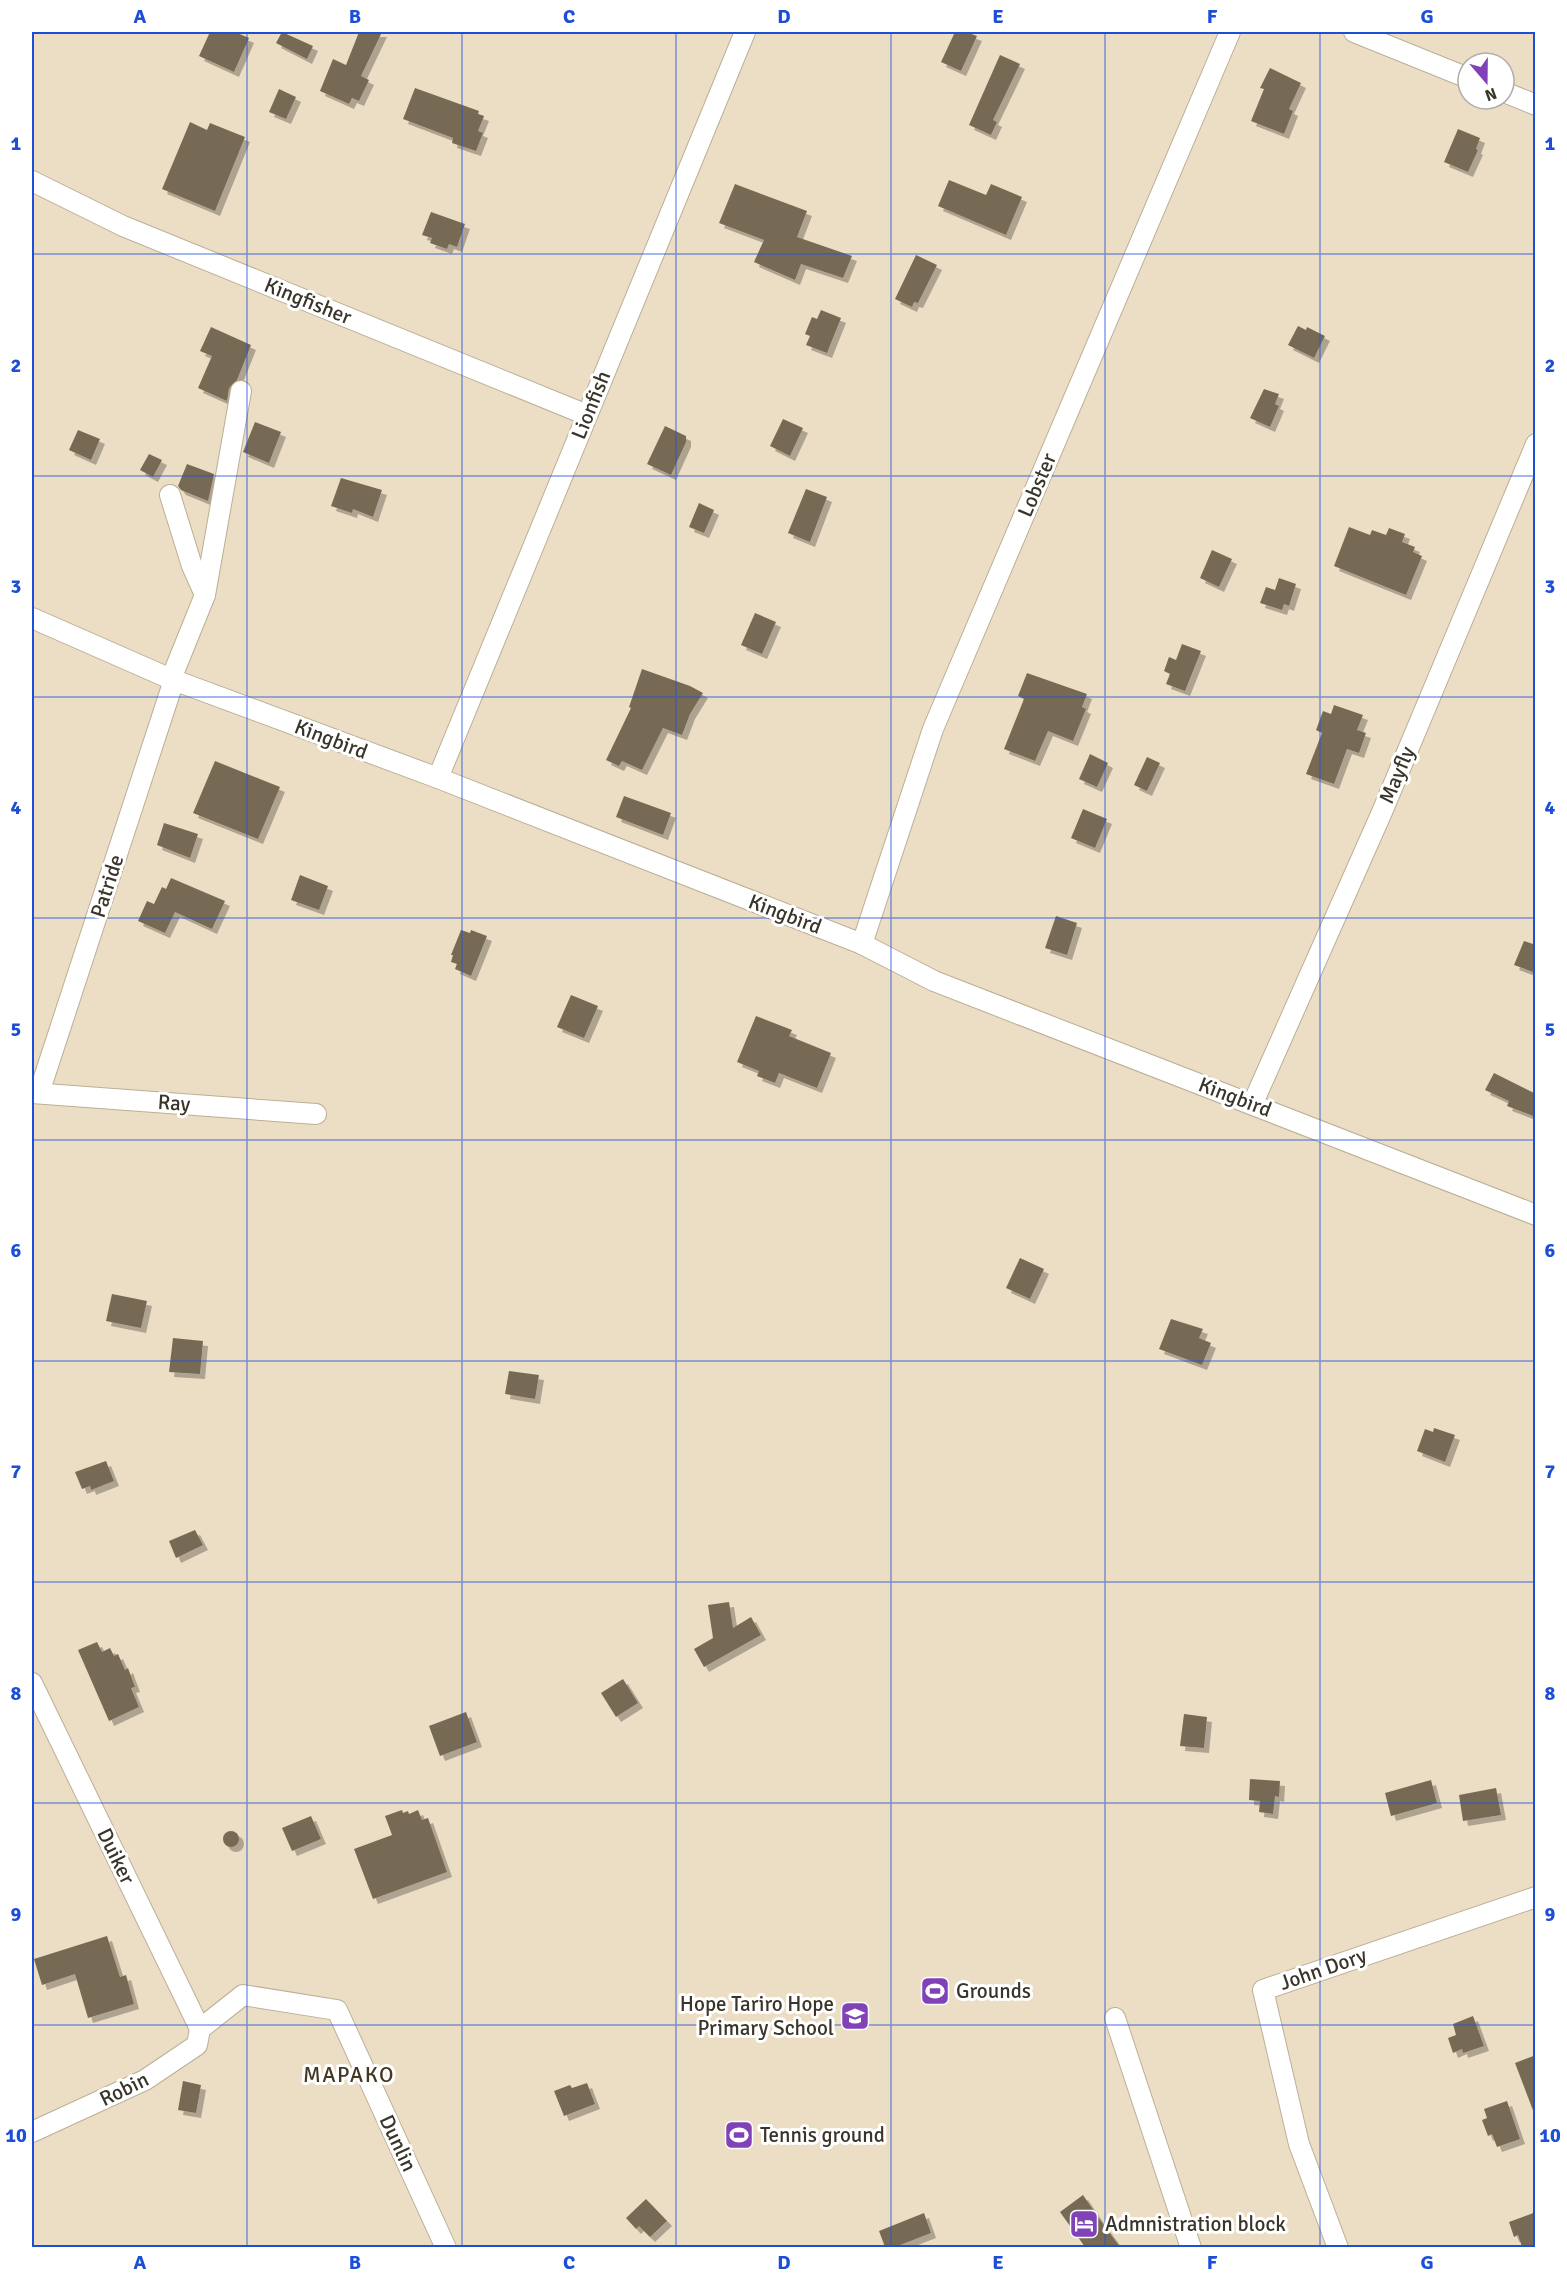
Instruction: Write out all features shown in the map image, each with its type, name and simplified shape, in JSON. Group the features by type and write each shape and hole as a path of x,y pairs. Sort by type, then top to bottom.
{"street":[{"name":"Lionfish","path":"438,778 745,32"},
{"name":"Lobster","path":"862,944 933,729 1230,32"},
{"path":"1354,32 1456,73"},
{"path":"1516,97 1536,105"},
{"name":"Kingfisher","path":"32,181 123,226 587,415"},
{"name":"Patride","path":"35,1093 172,679 205,595 241,391"},
{"name":"Mayfly","path":"1253,1103 1382,812 1536,444"},
{"path":"170,495 192,566 205,595"},
{"name":"Kingbird","path":"32,618 172,679 438,778 862,944 934,981 1253,1103 1536,1215"},
{"name":"Ray","path":"35,1093 316,1114"},
{"name":"Duiker","path":"32,1683 200,2029"},
{"name":"John Dory","path":"1338,2247 1299,2144 1263,1990 1536,1897"},
{"name":"Dunlin","path":"200,2029 243,1995 337,2010 446,2247"},
{"path":"1115,2018 1191,2247"},
{"name":"Robin","path":"32,2132 145,2080 197,2044 200,2029"}],"building":[{"path":"210,32 235,32 249,38 234,72 199,56"},
{"path":"282,32 313,46 307,59 276,43"},
{"path":"359,32 382,32 361,76 369,80 359,101 352,98 349,104 320,91 333,59 346,65"},
{"path":"955,32 966,32 977,36 961,71 941,62"},
{"path":"1000,55 1020,64 993,120 997,122 991,135 969,125"},
{"path":"1270,68 1301,83 1289,109 1293,111 1284,134 1251,121 1264,89 1260,88"},
{"path":"415,88 479,111 478,114 484,116 478,131 483,133 476,151 452,143 453,138 403,119"},
{"path":"279,89 296,97 286,119 269,112"},
{"path":"190,122 207,130 210,123 245,137 215,211 162,189"},
{"path":"1458,129 1480,138 1476,149 1478,150 1468,172 1444,162"},
{"path":"949,180 986,195 991,184 1022,197 1006,235 938,206"},
{"path":"735,184 807,211 797,237 852,256 843,278 801,264 795,280 754,262 764,240 719,223"},
{"path":"431,212 465,224 457,247 449,244 447,249 430,243 432,238 422,235"},
{"path":"916,255 937,265 918,303 914,302 912,307 895,299"},
{"path":"821,310 841,318 827,353 806,345 810,336 805,334 812,317 817,319"},
{"path":"1298,326 1306,330 1307,327 1325,336 1314,358 1288,345"},
{"path":"211,327 251,345 237,380 229,388 227,401 198,388 212,356 200,351"},
{"path":"1264,389 1279,394 1275,404 1279,406 1270,427 1250,418"},
{"path":"783,419 803,428 790,456 770,446"},
{"path":"255,422 281,432 269,463 243,452"},
{"path":"665,426 686,436 686,442 671,475 647,464"},
{"path":"78,430 100,439 91,460 69,450"},
{"path":"149,454 162,460 153,477 140,470"},
{"path":"187,464 214,474 208,501 181,490 178,486"},
{"path":"341,478 382,490 373,517 353,509 352,513 331,506"},
{"path":"806,489 827,497 810,542 788,533"},
{"path":"699,503 714,510 704,533 689,527"},
{"path":"1349,527 1370,535 1372,530 1386,535 1389,528 1405,534 1402,542 1415,547 1413,552 1422,556 1406,595 1334,566"},
{"path":"1212,550 1232,559 1219,587 1200,578"},
{"path":"1279,578 1296,584 1289,606 1284,604 1282,610 1260,603 1266,587 1275,590"},
{"path":"755,613 776,622 762,654 741,645"},
{"path":"1182,644 1201,651 1185,691 1166,684 1170,674 1164,671 1169,657 1176,660"},
{"path":"642,669 703,693 690,714 682,735 663,728 642,770 622,761 619,766 606,760 631,708 629,707"},
{"path":"1027,673 1087,694 1082,707 1086,709 1073,741 1048,731 1035,761 1004,749 1024,699 1018,696"},
{"path":"1334,705 1363,715 1357,730 1366,733 1359,753 1347,749 1334,784 1306,774 1322,733 1316,730 1323,711 1331,714"},
{"path":"1090,754 1108,763 1097,787 1079,779"},
{"path":"1147,757 1160,763 1147,791 1134,785"},
{"path":"215,761 280,787 258,839 193,813"},
{"path":"624,796 671,813 663,835 616,817"},
{"path":"1083,809 1107,819 1095,848 1071,838"},
{"path":"164,823 198,834 190,858 157,845"},
{"path":"300,875 328,886 319,910 291,900"},
{"path":"171,878 225,901 212,929 175,912 165,933 138,921 147,901 154,904 162,887 166,889"},
{"path":"1056,916 1077,923 1067,955 1045,948"},
{"path":"461,930 470,933 471,930 487,936 471,976 455,969 457,964 451,962 453,955 451,955"},
{"path":"1524,941 1536,945 1536,973 1514,965"},
{"path":"571,995 598,1006 584,1038 557,1027"},
{"path":"756,1016 792,1030 789,1036 831,1053 817,1088 779,1073 775,1083 757,1076 759,1071 737,1062"},
{"path":"1494,1073 1536,1094 1536,1117 1507,1106 1509,1101 1485,1090"},
{"path":"1020,1258 1044,1269 1030,1299 1006,1288"},
{"path":"112,1294 147,1301 141,1328 106,1321"},
{"path":"1171,1319 1203,1329 1199,1338 1211,1343 1202,1365 1159,1349"},
{"path":"173,1338 203,1341 200,1374 169,1372"},
{"path":"509,1371 539,1375 535,1399 505,1394"},
{"path":"1434,1428 1455,1435 1445,1462 1417,1451 1425,1429 1433,1432"},
{"path":"106,1461 114,1481 91,1490 90,1486 82,1489 75,1472"},
{"path":"195,1530 203,1545 176,1558 169,1541"},
{"path":"729,1602 733,1628 751,1617 761,1635 704,1667 694,1649 713,1638 708,1605"},
{"path":"97,1642 102,1652 110,1648 114,1656 118,1654 125,1670 128,1668 135,1687 131,1688 139,1707 109,1721 78,1650"},
{"path":"623,1679 638,1703 616,1717 601,1693"},
{"path":"466,1712 477,1742 440,1756 429,1726"},
{"path":"1184,1714 1207,1717 1204,1748 1180,1746"},
{"path":"1250,1779 1280,1781 1279,1797 1275,1796 1273,1814 1259,1812 1260,1801 1249,1800"},
{"path":"1431,1780 1437,1803 1391,1816 1385,1793"},
{"path":"1496,1788 1501,1815 1463,1821 1459,1795"},
{"path":"402,1810 403,1813 408,1811 409,1814 418,1810 422,1820 428,1818 447,1872 373,1899 354,1849 392,1835 385,1816"},
{"path":"311,1816 321,1839 292,1851 282,1828"},
{"path":"231,1831 237,1833 239,1839 237,1845 231,1847 225,1845 223,1839 225,1833"},
{"path":"107,1936 120,1977 126,1975 134,2004 88,2018 75,1974 42,1985 34,1959"},
{"path":"1473,2016 1484,2046 1463,2053 1462,2049 1453,2053 1448,2038 1456,2035 1453,2024"},
{"path":"1536,2055 1536,2113 1534,2113 1515,2063"},
{"path":"183,2081 201,2085 196,2113 178,2110"},
{"path":"587,2083 595,2104 564,2116 554,2091 570,2085 572,2088"},
{"path":"1507,2101 1520,2139 1497,2147 1492,2134 1488,2136 1482,2120 1487,2118 1484,2109"},
{"path":"1083,2195 1120,2247 1085,2247 1060,2212"},
{"path":"646,2199 667,2221 650,2237 639,2226 636,2229 626,2218"},
{"path":"1536,2212 1536,2247 1522,2247 1518,2235 1514,2237 1509,2222"},
{"path":"924,2213 931,2233 895,2247 885,2247 879,2231"}],"place":[{"name":"Grounds","path":"935,1991"},
{"name":"Hope Tariro Hope Primary School","path":"855,2016"},
{"name":"Tennis ground","path":"739,2135"},
{"name":"Admnistration block","path":"1084,2224"}],"district":[{"name":"MAPAKO","path":"349,2074"}]}
